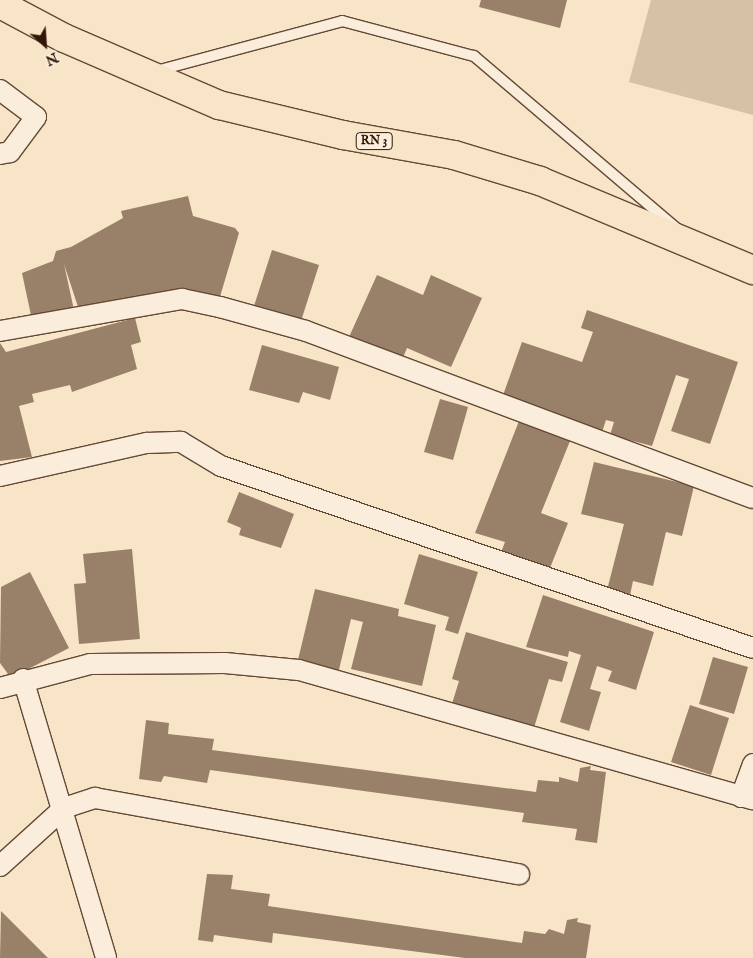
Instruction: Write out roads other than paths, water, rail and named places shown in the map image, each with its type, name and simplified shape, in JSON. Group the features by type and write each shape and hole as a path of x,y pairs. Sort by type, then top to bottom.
{"main road":[{"name":"RN 3","path":"0,4 147,74 219,105 343,135 454,155 540,181 753,270"}],"street":[{"path":"0,90 36,118 10,152 0,154"},
{"path":"0,331 182,299 220,306 306,331 753,498"},
{"path":"0,476 147,443 181,442 221,466 753,648"},
{"path":"0,688 23,678 90,664 147,662 299,670 747,798 753,764"},
{"path":"23,678 64,808 106,958"},
{"path":"0,866 64,808 95,798 519,874"}],"lane":[{"path":"147,74 342,21 474,56 698,247"}]}
